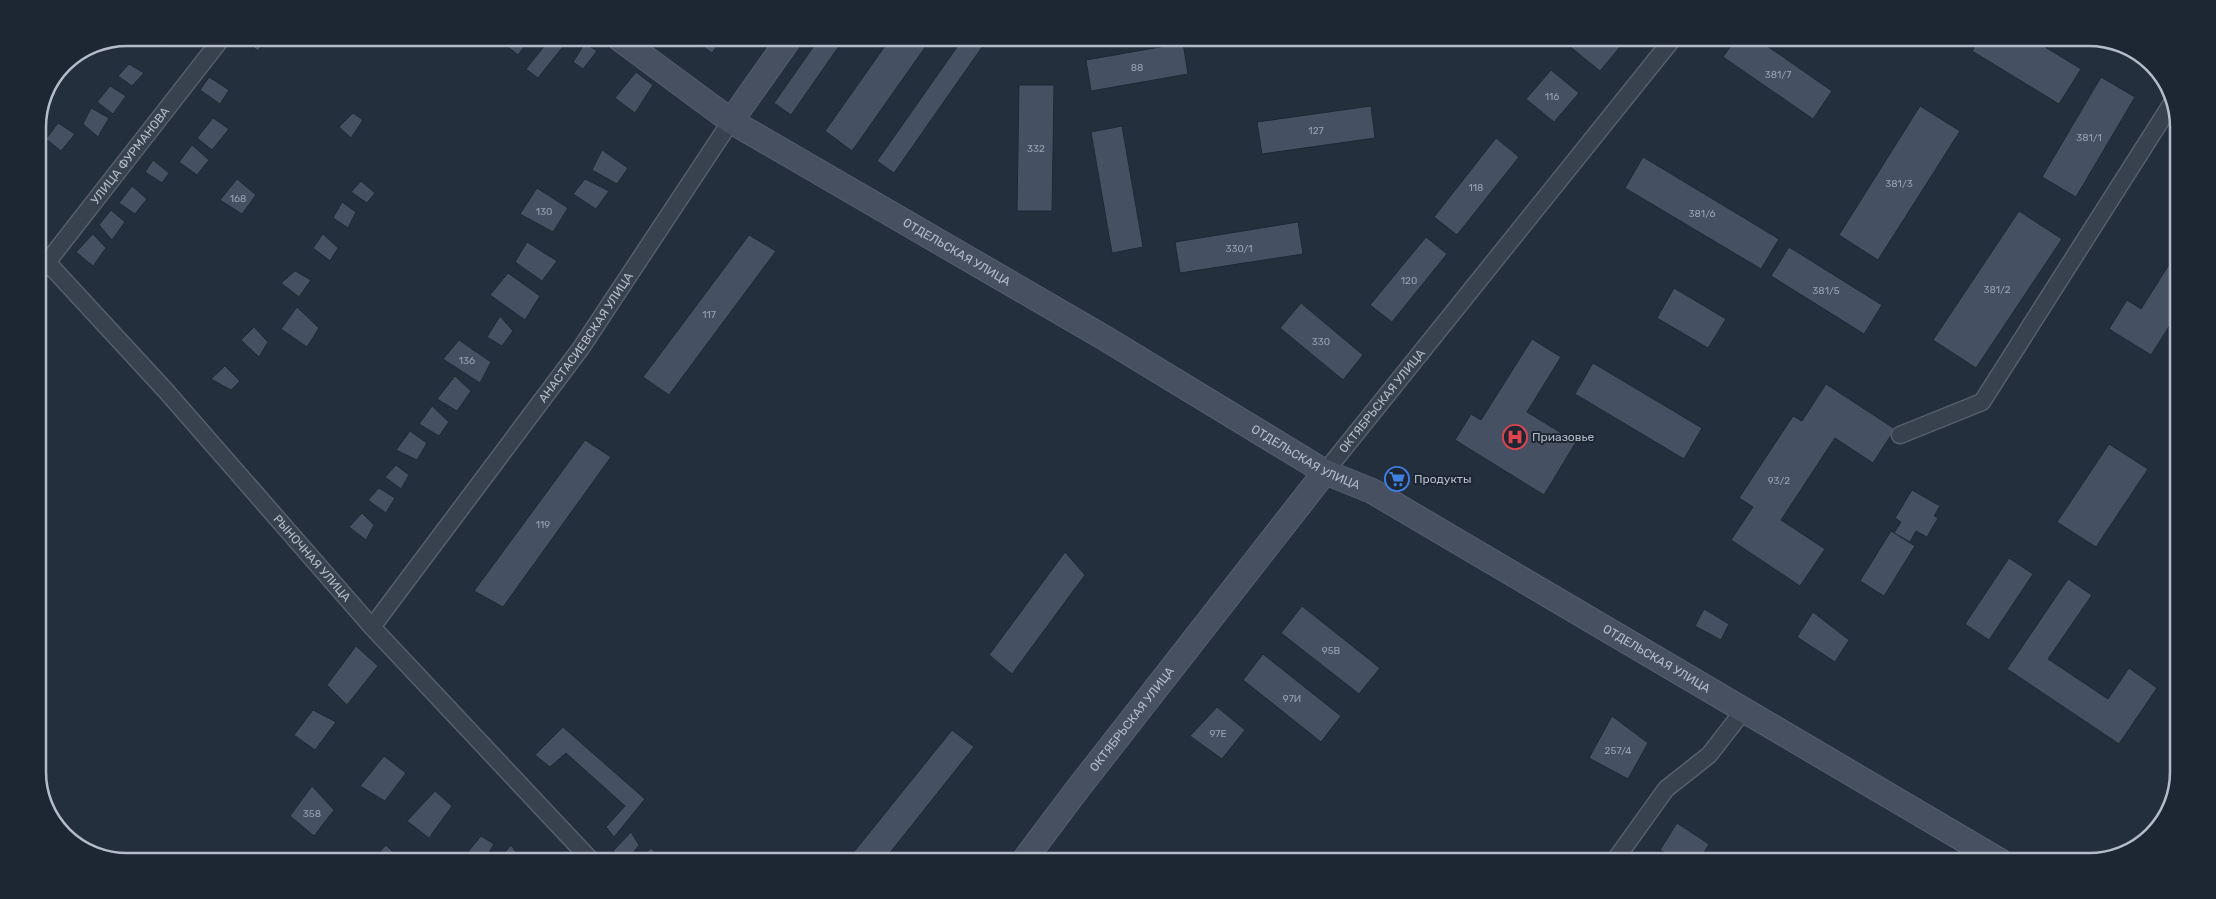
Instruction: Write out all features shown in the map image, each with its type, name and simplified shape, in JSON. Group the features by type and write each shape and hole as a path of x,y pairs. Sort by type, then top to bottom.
{"street":[{"name":"УЛИЦА ФУРМАНОВА","path":"46,258 216,46"},
{"name":"ОТДЕЛЬСКАЯ УЛИЦА","path":"629,46 731,121 1103,337 1325,472 1372,491 1986,853"},
{"name":"АНАСТАСИЕВСКАЯ УЛИЦА","path":"372,627 576,356 731,121 784,46"},
{"name":"ОКТЯБРЬСКАЯ УЛИЦА","path":"1030,853 1325,472 1667,46"},
{"path":"1900,435 1982,402 2168,110"},
{"name":"РЫНОЧНАЯ УЛИЦА","path":"46,269 166,391 372,627 584,853"},
{"path":"1620,853 1666,789 1709,755 1744,710"}],"building":[{"path":"251,46 261,46 258,51"},
{"path":"507,46 525,46 518,55"},
{"path":"544,46 563,46 538,78 526,69"},
{"path":"583,46 590,46 597,51 583,69 573,62"},
{"path":"702,46 717,46 712,53"},
{"path":"814,46 839,46 791,115 774,103"},
{"path":"885,46 926,46 852,151 825,131"},
{"path":"958,46 983,46 894,173 877,161"},
{"path":"1166,46 1183,46 1188,74 1091,91 1086,60"},
{"path":"1569,46 1620,47 1600,71"},
{"path":"1731,46 1767,46 1832,91 1813,119 1723,57"},
{"path":"1975,46 2044,46 2081,69 2059,104 1972,51"},
{"path":"129,64 144,73 132,86 118,76"},
{"path":"1551,70 1579,93 1554,122 1526,99"},
{"path":"636,72 653,85 635,113 615,98"},
{"path":"209,77 229,90 220,104 200,90"},
{"path":"2101,77 2135,97 2076,197 2042,177"},
{"path":"1019,85 1054,85 1052,211 1017,211"},
{"path":"110,86 126,96 113,114 97,102"},
{"path":"1371,106 1375,138 1262,154 1257,122"},
{"path":"1920,106 1960,131 1878,260 1839,235"},
{"path":"91,108 109,118 98,137 83,124"},
{"path":"353,113 363,120 351,138 339,127"},
{"path":"213,118 229,129 212,150 197,138"},
{"path":"58,123 75,134 61,151 46,139"},
{"path":"1122,126 1143,247 1112,253 1091,132"},
{"path":"1496,138 1519,157 1457,235 1434,217"},
{"path":"192,145 209,160 197,175 179,162"},
{"path":"602,150 628,168 617,184 592,170"},
{"path":"1643,157 1779,239 1761,269 1625,188"},
{"path":"153,160 169,173 162,183 145,172"},
{"path":"237,179 256,195 242,214 220,200"},
{"path":"585,179 609,191 596,209 573,194"},
{"path":"361,181 375,193 367,203 351,192"},
{"path":"132,186 147,199 135,214 119,203"},
{"path":"537,188 568,208 553,232 520,214"},
{"path":"342,202 356,212 348,228 333,218"},
{"path":"111,210 125,222 112,240 99,225"},
{"path":"2019,211 2062,239 1976,368 1933,340"},
{"path":"1298,222 1303,254 1180,273 1175,242"},
{"path":"93,234 106,248 93,266 76,252"},
{"path":"323,234 338,248 330,261 313,248"},
{"path":"749,235 776,251 669,395 643,377"},
{"path":"1426,237 1447,254 1392,322 1370,305"},
{"path":"527,242 557,261 542,281 515,262"},
{"path":"1789,247 1882,305 1864,334 1771,276"},
{"path":"2170,263 2170,325 2151,355 2109,329 2127,300 2141,309"},
{"path":"295,271 311,280 299,297 281,283"},
{"path":"508,273 540,296 525,320 490,295"},
{"path":"1674,288 1726,319 1708,348 1657,318"},
{"path":"1301,303 1363,355 1343,380 1280,328"},
{"path":"297,307 319,328 307,347 281,329"},
{"path":"500,316 513,331 502,346 487,337"},
{"path":"254,327 268,342 259,357 241,340"},
{"path":"1532,339 1561,357 1527,412 1576,442 1544,495 1455,440 1471,414 1481,420"},
{"path":"459,340 491,362 480,383 443,359"},
{"path":"1593,363 1702,428 1684,459 1575,394"},
{"path":"225,366 240,381 231,390 211,379"},
{"path":"455,376 471,391 457,411 437,399"},
{"path":"1826,384 1895,429 1873,463 1835,438 1781,520 1825,549 1800,586 1731,540 1753,507 1739,498 1793,416 1802,421"},
{"path":"432,406 449,422 439,436 419,424"},
{"path":"410,431 427,443 417,460 396,450"},
{"path":"585,440 611,457 503,607 474,591"},
{"path":"2109,444 2148,469 2096,547 2057,522"},
{"path":"396,465 409,475 401,489 385,477"},
{"name":"Продукты","path":"1396,470 1407,478 1399,489 1388,481"},
{"path":"379,488 395,498 386,513 368,500"},
{"path":"1912,490 1940,506 1934,516 1938,518 1927,537 1916,531 1910,542 1894,533 1901,522 1895,518"},
{"path":"362,513 374,525 366,540 349,527"},
{"path":"1891,531 1915,546 1884,596 1860,581"},
{"path":"1065,552 1085,575 1012,674 989,655"},
{"path":"2009,558 2033,574 1989,640 1965,624"},
{"path":"2068,579 2092,595 2048,659 2108,699 2129,668 2157,688 2119,744 2007,669"},
{"path":"1302,606 1380,668 1359,694 1281,633"},
{"path":"1704,609 1729,624 1721,640 1695,626"},
{"path":"1813,612 1849,640 1835,662 1797,637"},
{"path":"356,646 378,666 347,705 327,685"},
{"path":"1263,654 1341,716 1321,742 1243,680"},
{"path":"1217,707 1245,730 1222,759 1190,736"},
{"path":"313,710 336,722 315,750 294,735"},
{"path":"1612,716 1648,743 1628,779 1589,758"},
{"path":"563,727 645,799 614,837 606,827 625,806 566,753 550,767 535,755"},
{"path":"952,730 974,747 890,853 853,853"},
{"path":"384,756 406,773 385,801 360,786"},
{"path":"312,786 334,810 314,836 290,816"},
{"path":"435,791 452,806 429,838 407,821"},
{"path":"1677,823 1709,844 1704,853 1665,853 1660,850"},
{"path":"631,832 639,845 633,853 615,853 613,851"},
{"path":"481,836 494,844 489,853 467,853"},
{"path":"386,845 394,853 379,853"},
{"path":"511,845 517,853 504,853"},
{"path":"651,848 656,853 646,853"}],"place":[{"name":"Приазовье","path":"1515,437"},
{"name":"Продукты","path":"1397,479"}]}
